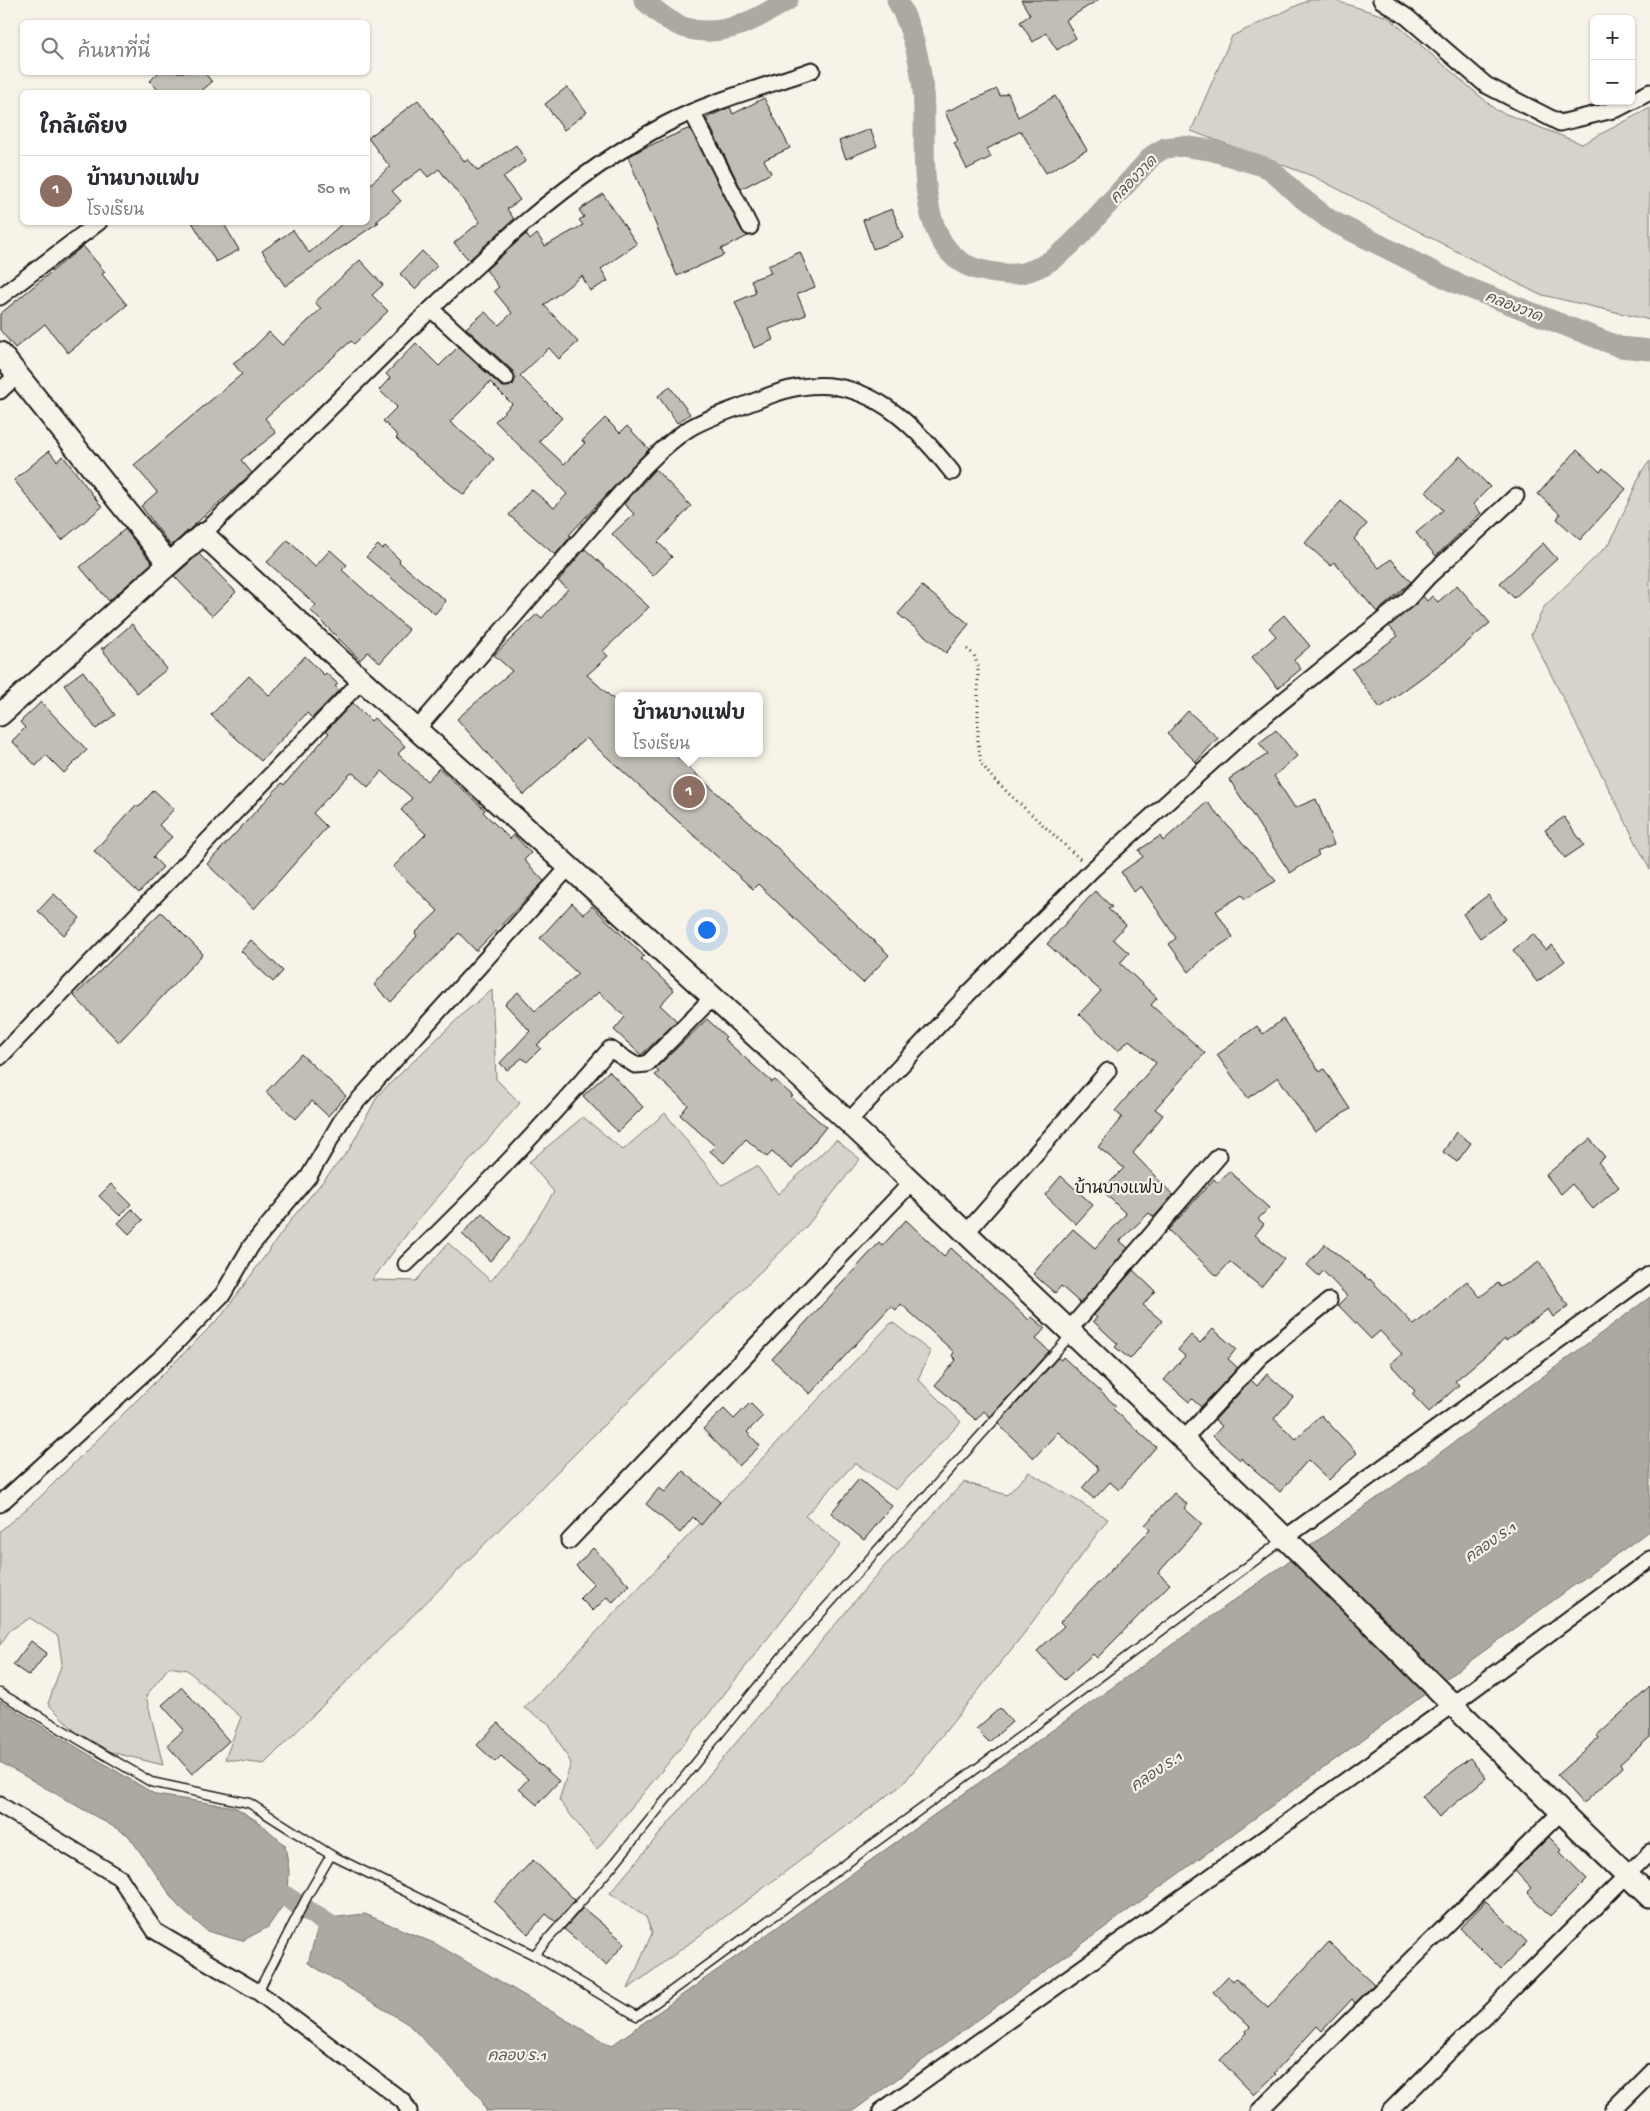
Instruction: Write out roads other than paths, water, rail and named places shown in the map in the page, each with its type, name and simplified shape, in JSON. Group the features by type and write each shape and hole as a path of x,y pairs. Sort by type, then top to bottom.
{"street":[{"path":"1382,0 1408,17 1486,85 1560,123 1617,109 1650,92"},
{"path":"0,715 203,534 431,309 510,234 541,209 612,157 667,124 692,112 812,70"},
{"path":"692,112 750,227"},
{"path":"0,297 95,225"},
{"path":"431,309 506,378"},
{"path":"0,354 169,564"},
{"path":"0,391 17,375"},
{"path":"417,729 638,473 675,440 706,420 774,394 798,387 822,385 844,388 878,401 902,417 923,436 952,472"},
{"path":"848,1122 968,994 1092,870 1251,727 1408,599 1428,577 1516,496"},
{"path":"203,534 361,681 714,996 912,1182 1184,1439 1452,1705 1650,1897"},
{"path":"0,1057 361,681"},
{"path":"0,1504 165,1354 223,1294 251,1246 309,1176 344,1116 569,867"},
{"path":"406,1264 478,1194 547,1122 610,1049 635,1065 647,1064 714,996"},
{"path":"966,1233 1108,1071"},
{"path":"1070,1332 1219,1156"},
{"path":"569,1541 912,1182"},
{"path":"1288,1541 1650,1274"},
{"path":"1184,1439 1261,1356 1330,1301"},
{"path":"881,2111 1452,1705 1650,1559"},
{"path":"0,1805 120,1878 155,1931 258,1992 403,2101 409,2111"},
{"path":"1260,2111 1562,1811"},
{"path":"1390,2111 1650,1852"},
{"path":"1612,2111 1650,2074"}],"lane":[{"path":"534,1955 614,1864 784,1654 1070,1332"},
{"path":"0,1693 151,1782 249,1803 331,1855 534,1955 637,2016 1288,1541"},
{"path":"258,1992 276,1954 331,1855"}],"water":[{"name":"คลอง ร.1","path":"1650,1297 1650,1530 853,2111 486,2111 481,2098 408,2024 308,1963 320,1919 365,1914 436,1944 611,2046 1433,1458"},
{"path":"0,1701 156,1795 235,1807 260,1823 285,1845 289,1870 288,1898 268,1927 242,1941 207,1931 179,1907 128,1835 0,1762"}],"waterway":[{"name":"คลองวาด","path":"644,0 674,23 699,31 713,31 739,25 764,14 788,0"},
{"name":"คลองวาด","path":"897,0 911,33 920,67 923,91 927,197 933,223 944,245 961,262 985,271 1006,274 1016,274 1038,268 1068,247 1153,155 1165,148 1182,146 1210,150 1270,169 1298,195 1330,220 1456,283 1620,347 1650,350"},
{"path":"265,1883 345,1935"}],"place":[{"name":"บ้านบางแฟบ","path":"689,792"}],"district":[{"name":"บ้านบางแฟบ","path":"1119,1187"}]}
